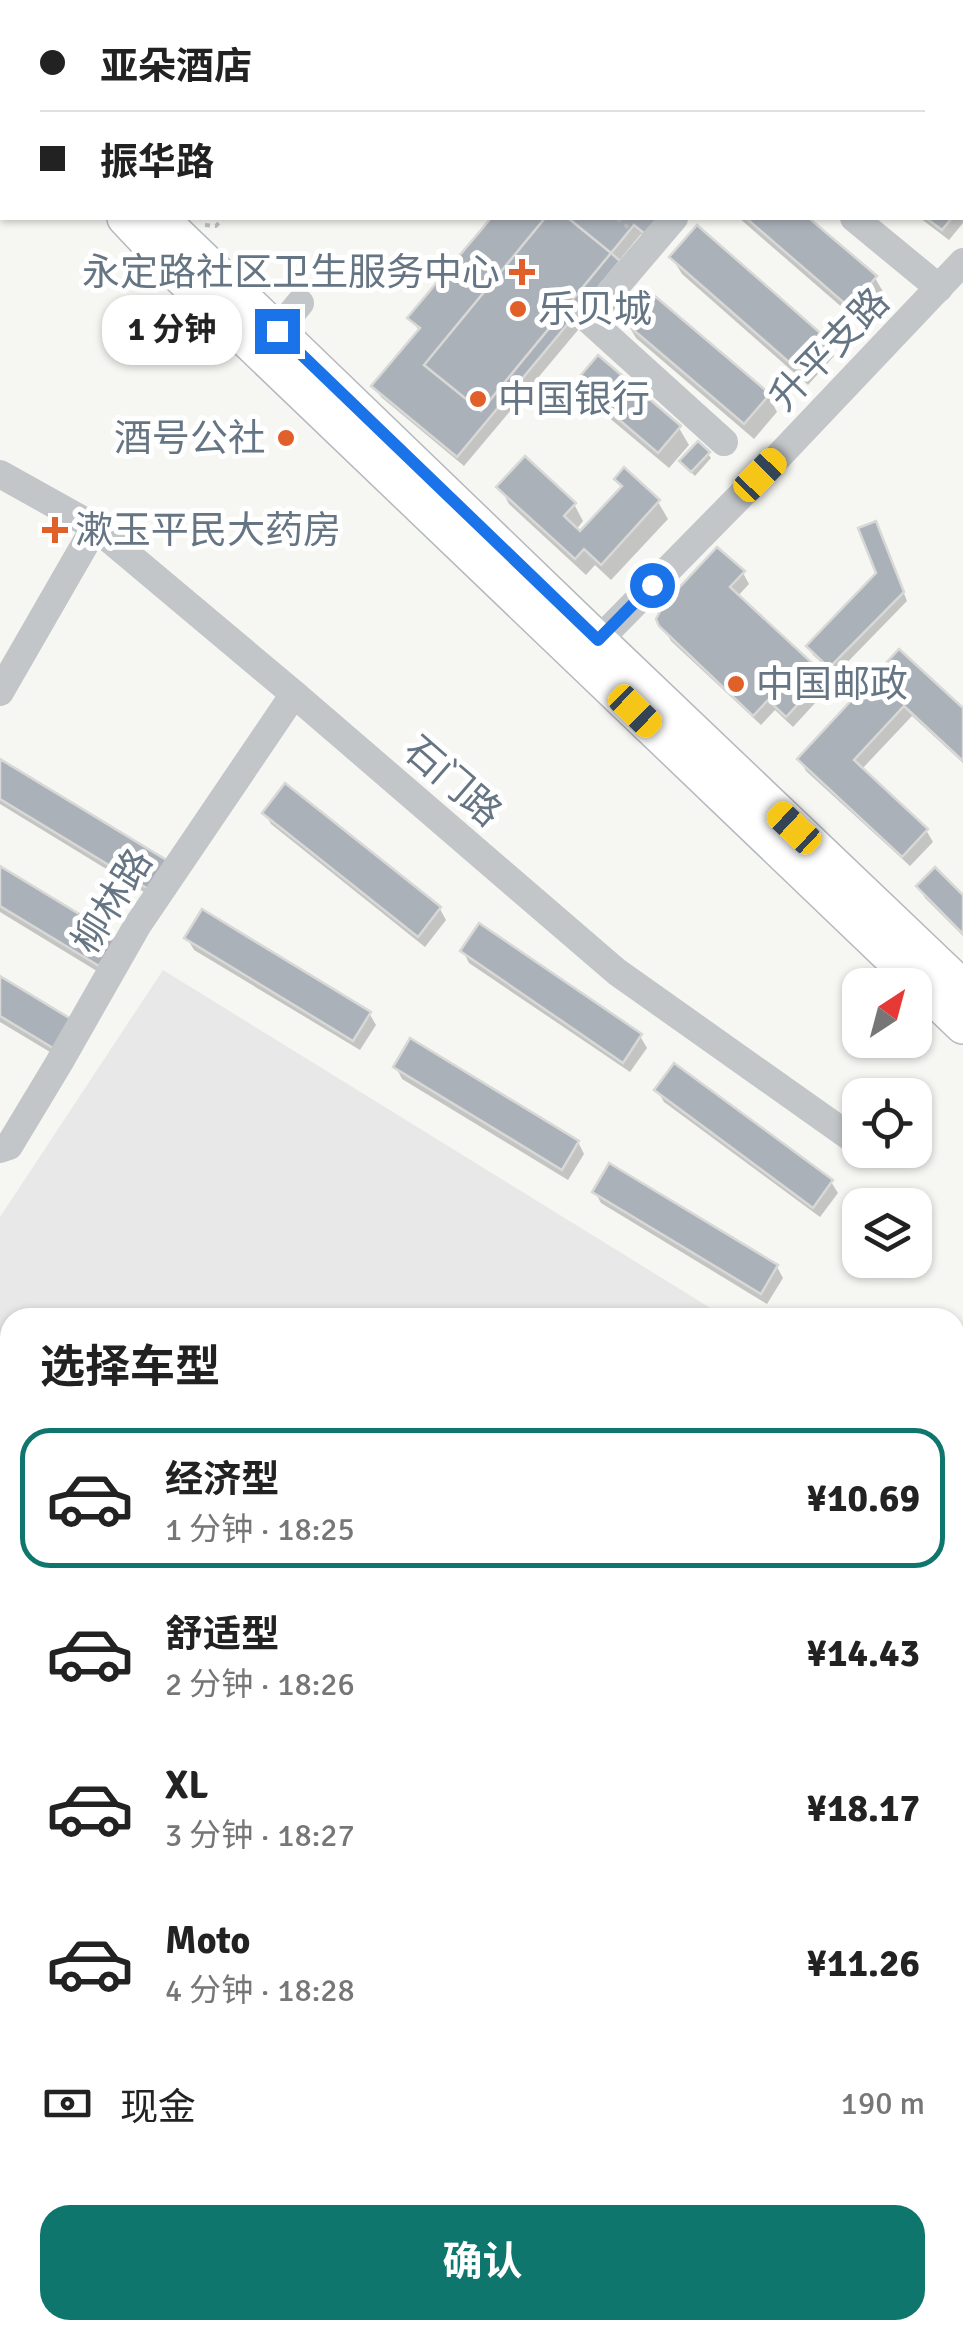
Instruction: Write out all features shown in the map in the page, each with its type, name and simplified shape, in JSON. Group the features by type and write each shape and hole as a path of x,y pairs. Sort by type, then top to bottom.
{"main road":[{"path":"127,220 197,292 963,988"},
{"path":"162,220 277,331 963,1026"}],"street":[{"path":"672,220 588,320 724,442"},
{"path":"856,220 939,288"},
{"name":"升平支路","path":"589,650 963,262"},
{"path":"277,331 300,302"},
{"name":"石门路","path":"0,474 95,528 617,972 842,1131"},
{"path":"0,692 95,528"},
{"name":"柳林路","path":"0,1149 9,1146 137,926 294,694"}],"shaded area":[{"path":"163,970 710,1308 0,1308 0,1217"}],"building":[{"path":"489,220 656,220 645,234 634,225 611,253 620,261 457,457 371,386 420,328 407,318"},
{"name":"乐贝城","path":"543,220 570,220 611,253 481,411 424,365"},
{"path":"748,220 811,220 877,276 850,308"},
{"path":"929,220 950,220 942,230"},
{"path":"697,225 826,338 798,370 669,257"},
{"path":"649,291 770,394 744,424 623,321"},
{"path":"598,355 681,426 658,453 575,382"},
{"path":"698,441 710,452 691,472 679,461"},
{"path":"525,456 576,503 564,516 580,531 622,486 614,479 624,467 660,500 601,565 584,549 575,559 496,487"},
{"path":"876,521 904,592 829,668 806,646 876,573 858,528"},
{"path":"717,547 745,571 730,587 825,675 786,717 768,700 753,716 656,619 664,604"},
{"path":"899,649 963,708 963,761 904,706 854,760 928,829 902,857 797,759"},
{"path":"0,759 168,861 150,890 0,799"},
{"path":"285,783 441,907 418,937 262,813"},
{"path":"0,866 117,937 99,966 0,906"},
{"path":"935,867 963,895 963,934 916,886"},
{"path":"202,909 371,1012 353,1041 184,938"},
{"path":"479,923 642,1034 623,1063 460,951"},
{"path":"0,976 71,1019 53,1048 0,1016"},
{"path":"410,1038 579,1141 562,1170 393,1067"},
{"path":"674,1063 833,1180 813,1208 654,1090"},
{"path":"609,1163 778,1265 761,1294 592,1192"}],"place":[{"name":"永定路社区卫生服务中心","path":"522,272"},
{"name":"乐贝城","path":"518,309"},
{"name":"中国银行","path":"478,399"},
{"name":"酒号公社","path":"286,438"},
{"name":"漱玉平民大药房","path":"55,530"},
{"name":"中国邮政","path":"736,684"}],"route":[{"path":"277,331 598,640 652,585"}]}
